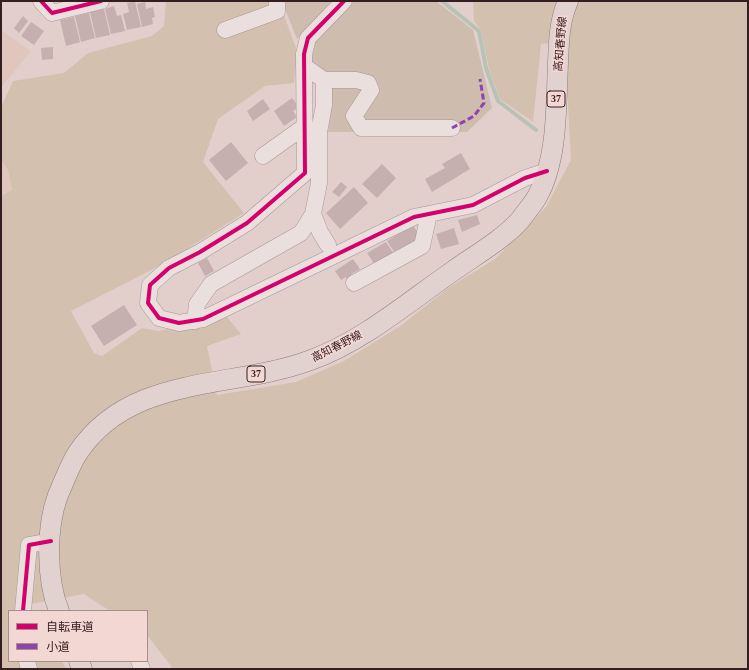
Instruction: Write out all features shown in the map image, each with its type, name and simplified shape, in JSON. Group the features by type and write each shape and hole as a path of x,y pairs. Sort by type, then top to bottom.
{"main road":[{"name":"高知春野線","path":"62,609 52,591 50,570 53,508 77,453 107,422 125,408 144,398 167,391 277,370 309,361 337,349 366,332 466,262 519,221 537,197 551,155 556,106 560,27 568,1"}],"street":[{"path":"41,1 52,13 101,1"},
{"path":"225,30 277,11 277,1"},
{"path":"344,1 308,38 304,66 305,173 247,223 200,252 169,268 150,285 148,304 159,318 179,323 195,321 414,217 474,205 525,178 547,170"},
{"path":"304,66 324,80 356,80 368,83 371,90 354,116 361,128 452,128"},
{"path":"195,321 197,304 210,284 301,233 313,214 319,183 319,132 324,105 324,80"},
{"path":"263,156 305,126"},
{"path":"313,214 320,232 328,244"},
{"path":"354,283 422,246 429,214"},
{"path":"23,610 29,546 51,541"}],"shaded area":[{"path":"166,1 279,1 297,51 294,83 265,86 218,119 203,162 244,213 163,264 71,311 94,353 102,356 142,328 158,331 227,317 241,334 207,346 217,395 296,382 344,361 399,327 448,288 495,259 546,207 571,160 566,68 568,41 541,44 533,122 500,99 489,69 481,30 474,21 473,1 748,1 748,669 171,669 171,666 148,636 148,610 108,610 84,594 26,605 30,610 8,610 8,662 62,662 66,669 1,669 1,196 12,190 8,170 1,161 1,107 13,81 64,73 88,53 152,36 164,26"},
{"path":"285,1 334,1 297,39 285,9"},
{"path":"353,1 436,1 473,30 492,108 467,132 328,132 331,109 327,72 311,62 315,40"},
{"path":"1,30 31,51 1,88"},
{"path":"1,161 8,170 12,191 1,196"}],"building":[{"path":"135,1 141,27 127,30 123,14 129,12 127,3"},
{"path":"145,2 146,9 153,7 155,17 152,18 153,24 142,27 137,4"},
{"path":"114,6 117,16 121,15 125,31 111,34 105,9"},
{"path":"104,9 110,35 96,38 90,12"},
{"path":"89,13 95,38 81,42 75,16"},
{"path":"23,16 28,21 19,33 14,28"},
{"path":"74,17 80,42 66,46 60,20"},
{"path":"31,22 44,31 34,45 21,36"},
{"path":"53,47 53,59 42,60 41,48"},
{"path":"292,98 299,107 293,111 297,117 284,126 274,111"},
{"path":"263,99 270,109 253,121 247,111"},
{"path":"231,142 248,163 226,181 209,160"},
{"path":"461,153 470,169 432,192 425,179 445,168 442,164"},
{"path":"382,164 396,178 377,198 362,184"},
{"path":"341,182 347,187 339,197 332,192"},
{"path":"354,187 368,203 340,229 326,213"},
{"path":"477,215 480,224 462,232 458,220"},
{"path":"413,225 421,238 395,253 387,241"},
{"path":"454,228 459,244 441,249 436,234"},
{"path":"386,242 394,254 375,265 367,253"},
{"path":"207,258 214,271 205,276 198,263"},
{"path":"353,259 360,269 351,274 354,278 348,281 346,277 341,280 335,271"},
{"path":"124,305 137,325 104,346 91,326"}],"waterway":[{"path":"442,1 479,31 486,68 498,101 536,130"}],"marked path":[{"path":"452,128 474,116 484,103 480,79"}],"cycle path":[{"path":"41,1 52,13 101,1"},
{"path":"344,1 308,38 304,54 305,173 247,223 200,252 169,268 150,285 148,303 159,318 179,323 203,319 414,217 473,205 525,178 547,171"},
{"path":"23,610 29,545 51,541"}]}
